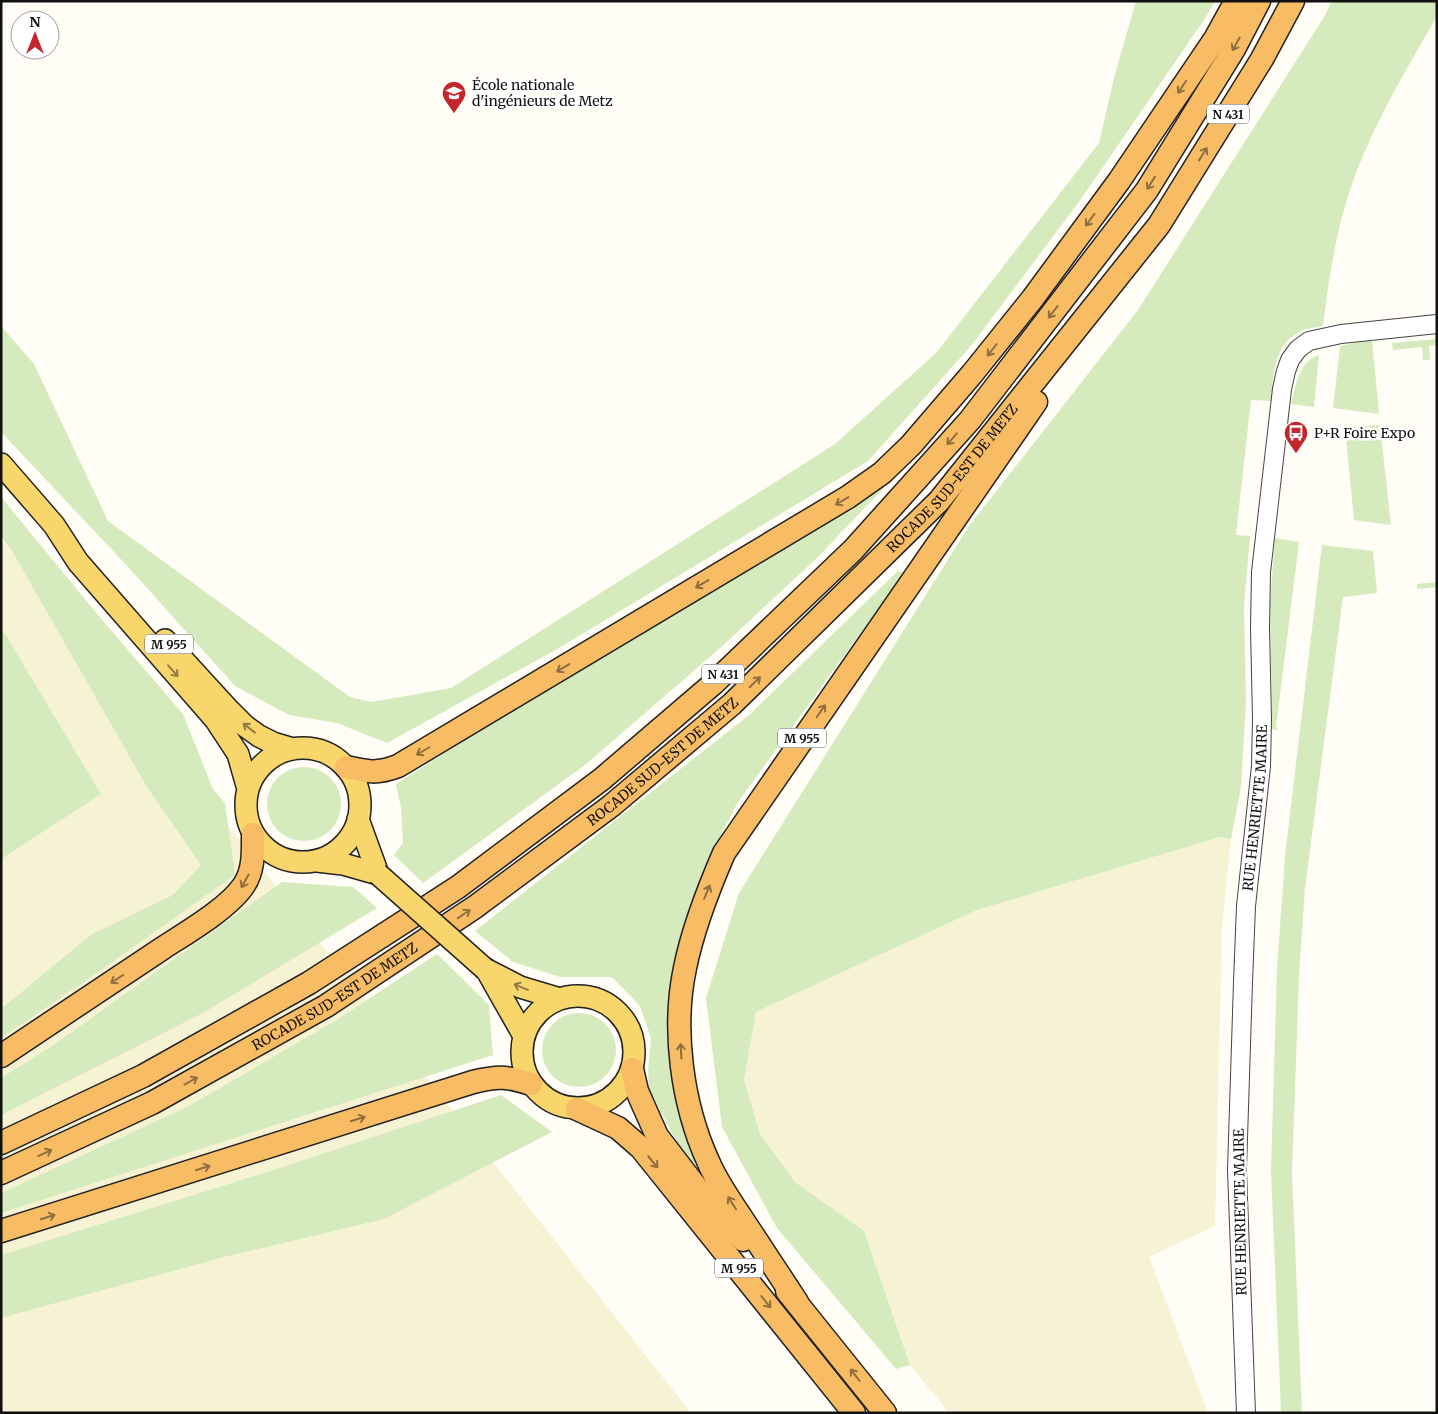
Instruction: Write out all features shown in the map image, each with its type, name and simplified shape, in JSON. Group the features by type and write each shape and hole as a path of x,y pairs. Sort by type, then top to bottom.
{"highway":[{"path":"346,767 362,771 381,772 398,766 848,498 882,473 911,445 972,374 1033,298 1119,181 1215,39 1236,1"},
{"name":"ROCADE SUD-EST DE METZ","path":"1,1143 144,1076 309,983 458,887 602,779 714,684 853,550 970,420 1147,190 1234,49 1259,1"},
{"name":"ROCADE SUD-EST DE METZ","path":"1,1174 152,1103 326,1006 475,907 610,806 732,704 939,501 1159,225 1262,60 1292,1"},
{"name":"M 955","path":"797,1302 722,1188 707,1161 684,1087 681,1054 681,994 685,967 703,903 724,853 1159,225"},
{"path":"1,1056 234,898 250,872 253,856 253,834"},
{"name":"M 955","path":"632,1069 637,1091 657,1136 700,1192 797,1302 885,1413"},
{"path":"1,1231 473,1082 494,1077 513,1078 531,1084"},
{"name":"M 955","path":"577,1109 618,1128 641,1148 854,1413"}],"main road":[{"name":"M 955","path":"1,464 54,526 78,562 215,719 238,754 248,789"},
{"name":"M 955","path":"54,526 90,556 245,726 273,743 293,749"},
{"path":"317,861 336,852 350,838 358,819 360,800 355,783 346,767 335,758 322,751 308,748 293,749 278,754 265,762 254,774 248,789 245,804 247,819 253,834 265,848 280,858 298,862 317,861 343,864 378,874 486,969 520,987 560,998"},
{"path":"358,819 378,874"},
{"path":"486,969 524,1036"},
{"path":"587,996 600,1000 612,1007 626,1023 634,1042 632,1069 624,1085 611,1098 595,1106 577,1109 563,1107 551,1102 531,1084 523,1066 521,1046 529,1024 537,1013 548,1004 560,998 587,996"}],"street":[{"name":"RUE HENRIETTE MAIRE","path":"1246,1413 1237,1170 1242,982 1246,906 1260,766 1262,718 1261,572 1282,390 1290,360 1298,349 1309,341 1341,334 1437,324"}],"shaded area":[{"path":"1,538 691,1413 1,1413"},
{"path":"1220,837 1231,839 1222,927 1215,1226 1149,1257 1208,1413 949,1413 910,1365 864,1231 795,1182 760,1134 744,1080 756,1012 977,910"}],"green space":[{"path":"1136,1 1215,1 1206,17 1081,199 971,346 868,461 559,648 387,743 337,723 289,715 235,686 130,569 1,432 1,326 34,364 108,521 350,697 371,702 451,688 835,444 936,353 1099,143 1115,74"},
{"path":"1332,1 1437,1 1437,16 1402,77 1360,162 1346,201 1337,236 1323,326 1303,330 1293,336 1280,351 1273,380 1271,401 1251,400 1236,535 1250,536 1244,606 1246,702 1241,787 1231,839 1220,837 977,910 756,1012 744,1080 760,1134 795,1182 864,1231 910,1365 896,1369 777,1228 722,1127 706,998 739,893 969,526 1138,310 1324,17"},
{"path":"1437,339 1437,345 1429,346 1430,360 1423,360 1422,347 1393,350 1392,343"},
{"path":"1372,340 1378,414 1333,408 1340,346"},
{"path":"1319,355 1314,407 1291,404 1302,369 1312,358"},
{"path":"1380,425 1391,525 1354,520 1345,428"},
{"path":"896,475 818,557 719,649 585,765 423,883 394,855 403,843 401,808 396,784"},
{"path":"1,497 98,615 183,714 213,789 225,803 235,875 87,980 1,1038 1,1009 92,934 173,895 201,865 147,787 15,556 1,536"},
{"path":"1275,538 1299,542 1276,727 1278,730 1271,727 1270,604"},
{"path":"1322,545 1373,551 1377,593 1343,597 1305,888 1299,976 1292,1174 1302,1413 1281,1413 1271,1171 1277,968 1285,856"},
{"path":"898,571 904,573 738,802 707,861 682,930 671,991 697,1159 693,1163 678,1144 649,1089 648,1071 651,1038 640,1006 612,977 560,977 513,962 475,931 749,715"},
{"path":"1437,582 1437,587 1417,589 1417,584"},
{"path":"1,627 101,794 1,859"},
{"path":"304,767 318,770 330,778 338,790 341,804 338,818 330,830 318,838 304,841 290,838 278,830 270,818 267,804 270,790 278,778 290,770"},
{"path":"282,882 353,887 377,908 203,1013 1,1115 1,1078 52,1046"},
{"path":"437,954 489,1005 493,1055 1,1213 1,1193 189,1106 338,1019"},
{"path":"579,1013 600,1019 610,1029 616,1050 610,1071 600,1081 579,1087 558,1081 548,1071 542,1050 548,1029 558,1019"},
{"path":"501,1095 552,1132 384,1219 224,1257 1,1318 1,1255 258,1175"}],"place":[{"name":"École nationale d'ingénieurs de Metz","path":"454,114"},
{"name":"P+R Foire Expo","path":"1296,454"}]}
